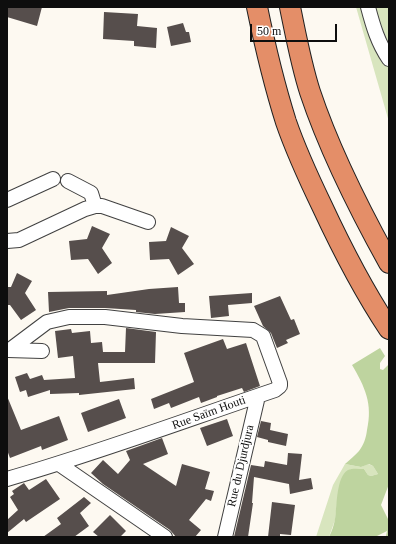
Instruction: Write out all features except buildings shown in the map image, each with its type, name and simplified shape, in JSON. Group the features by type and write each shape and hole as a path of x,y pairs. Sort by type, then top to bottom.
{"highway":[{"path":"257,7 274,80 291,136 342,248 363,288 389,329"},
{"path":"292,11 306,78 322,124 364,216 389,263"}],"street":[{"path":"368,7 376,34 389,59"},
{"path":"7,200 53,179"},
{"path":"68,181 91,193 95,206"},
{"path":"7,241 19,240 84,209 95,206 102,206 148,222"},
{"name":"Rue Saïm Houti","path":"7,479 59,464 258,396 278,388 280,383 263,336 253,330 182,326 105,317 69,317 47,322 9,350"},
{"path":"9,350 42,351"},
{"name":"Rue du Djurdjura","path":"225,537 258,396"},
{"path":"59,464 165,537"}],"green space":[{"path":"356,7 389,7 389,122"},
{"path":"380,348 385,356 380,363 380,369 383,370 389,364 389,484 381,505 389,521 389,537 386,536 387,531 375,537 329,537 335,521 339,485 344,474 351,469 364,469 368,475 371,476 378,474 373,466 369,464 361,467 345,464 359,451 362,446 369,421 367,396 352,365"},
{"path":"345,464 361,467 368,464 373,466 378,474 371,476 368,475 364,469 351,469 337,502 335,520 329,537 316,537 333,485"}]}
